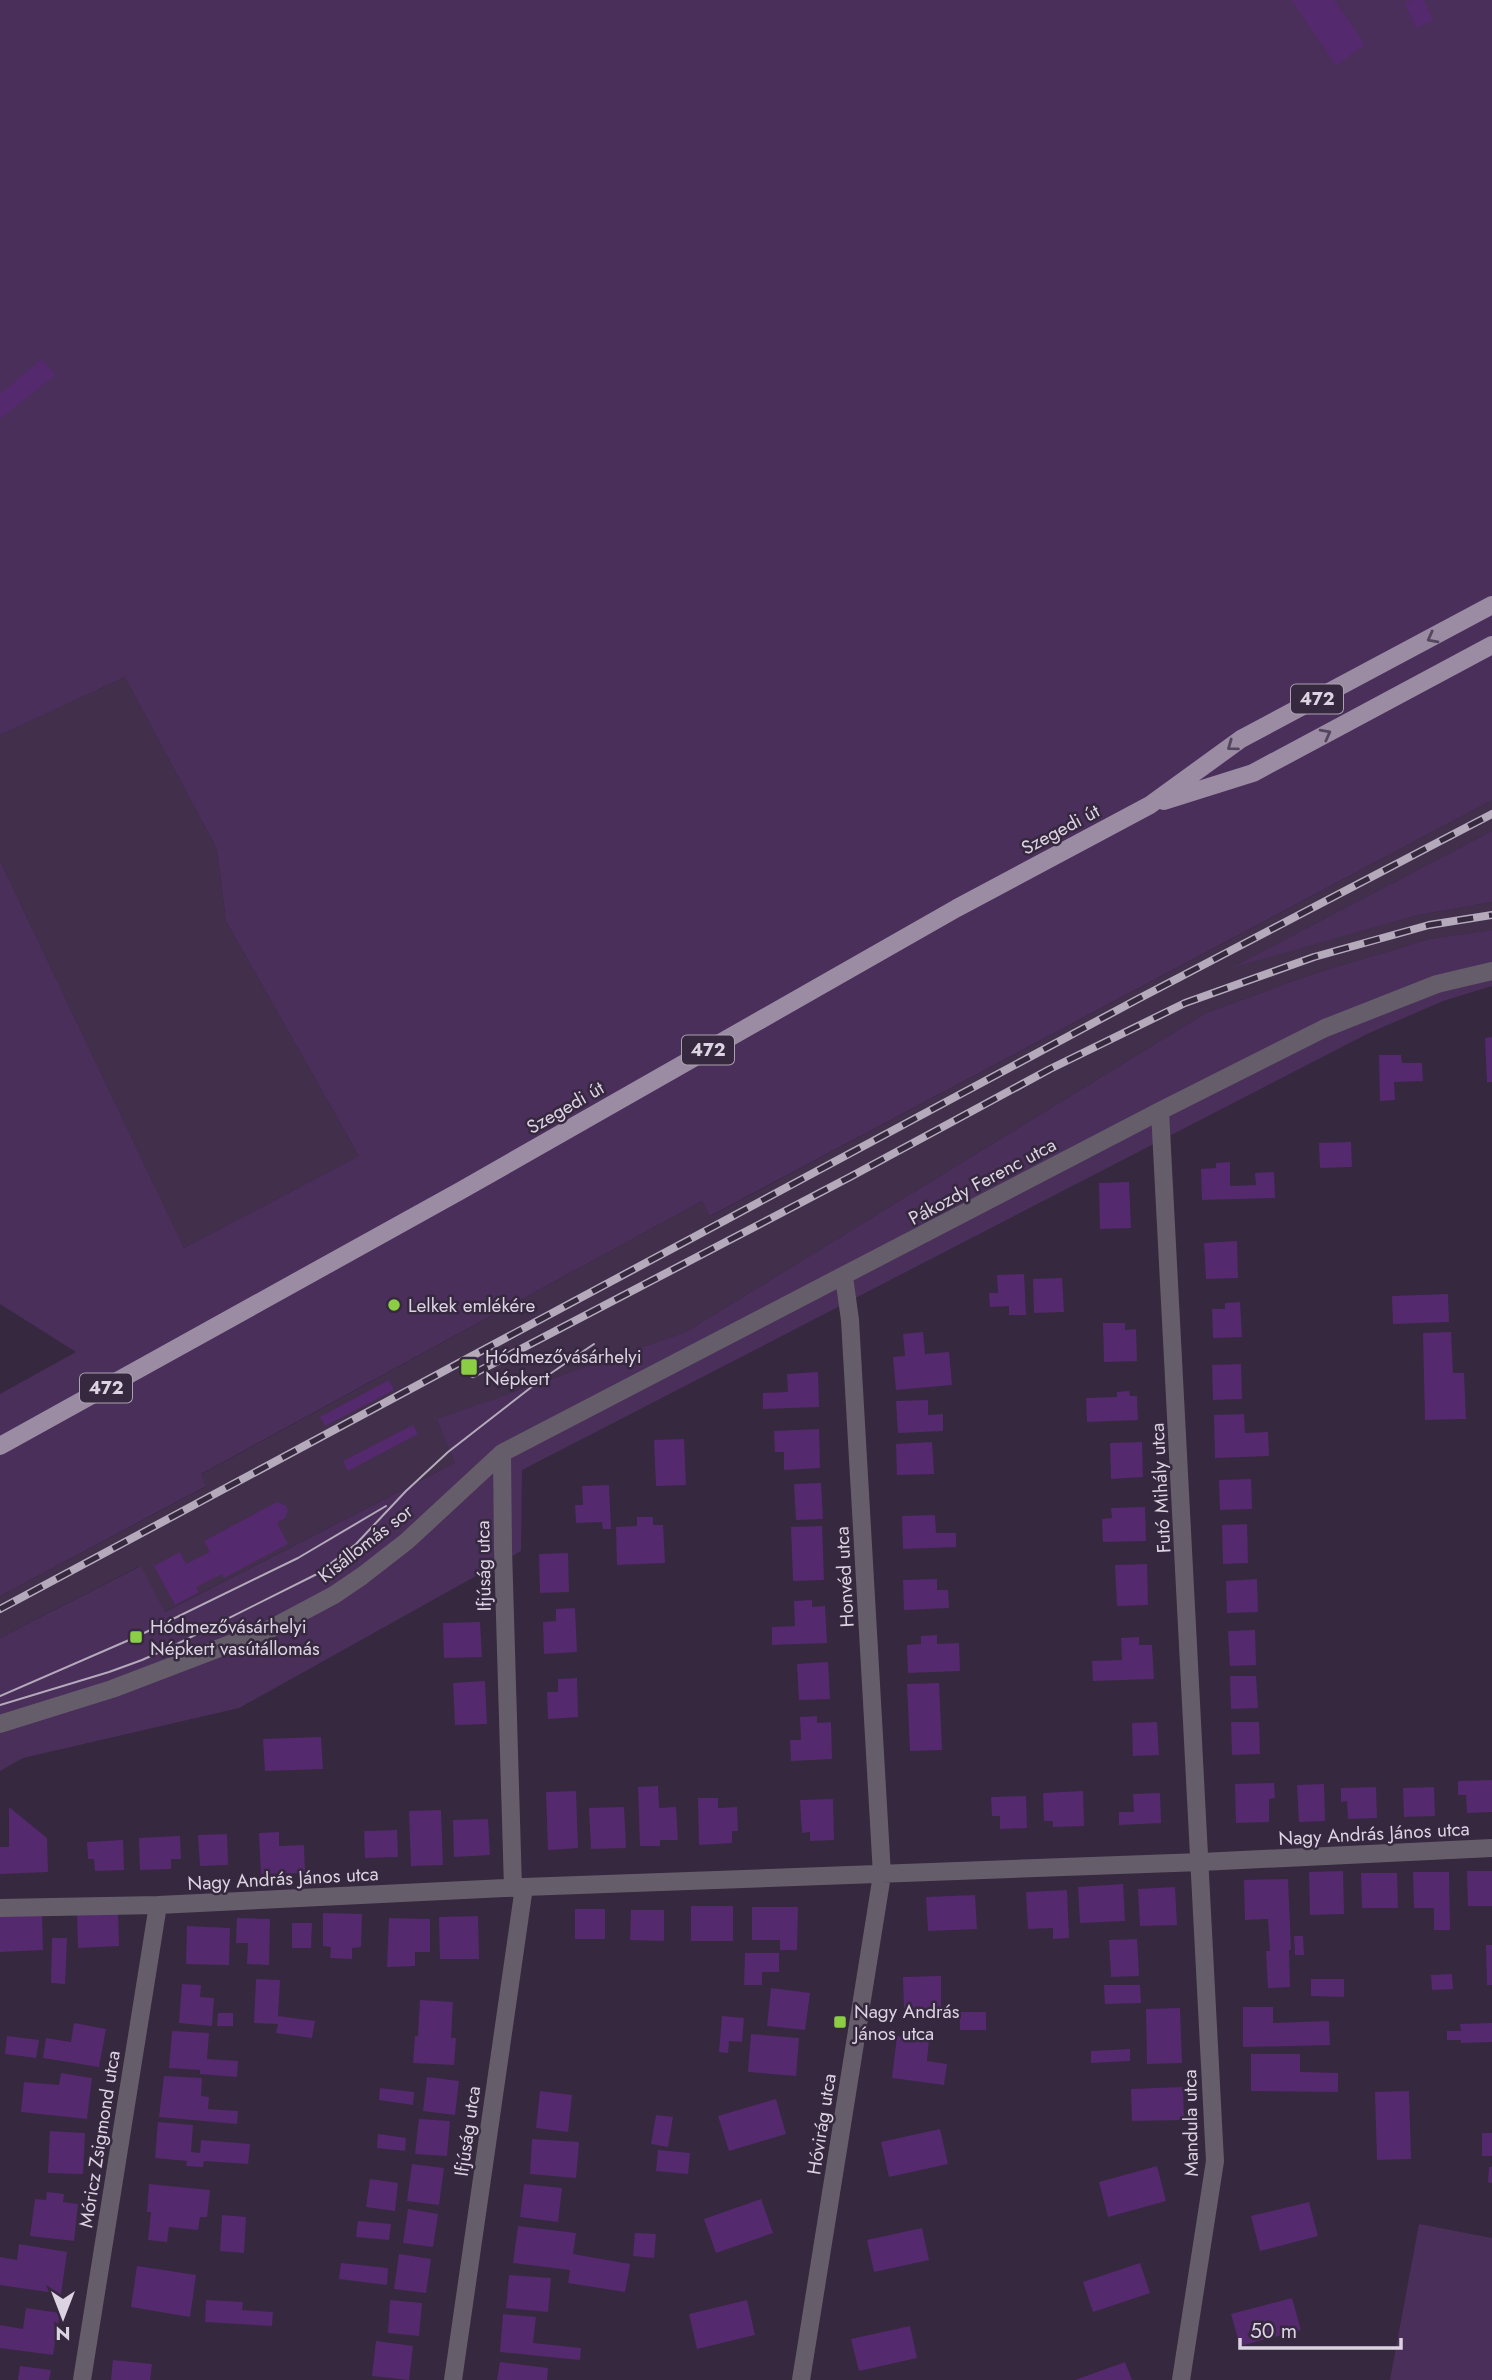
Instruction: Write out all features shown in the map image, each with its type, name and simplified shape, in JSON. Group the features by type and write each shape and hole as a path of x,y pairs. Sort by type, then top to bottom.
{"main road":[{"name":"Szegedi út","path":"0,1446 460,1191 957,908 1150,805 1241,739 1492,606"},
{"name":"Szegedi út","path":"1150,805 1253,773 1492,645"}],"street":[{"name":"Pákozdy Ferenc utca","path":"502,1453 1325,1028 1437,984 1492,971"},
{"name":"Futó Mihály utca","path":"1160,1111 1200,1863"},
{"name":"Honvéd utca","path":"844,1277 850,1320 882,1875"},
{"name":"Kisállomás sor","path":"0,1724 156,1673 272,1628 334,1595 407,1541 502,1453"},
{"name":"Ifjúság utca","path":"453,2380 519,1888 503,1549 502,1453"},
{"name":"Nagy András János utca","path":"0,1908 158,1905 519,1888 1200,1863 1492,1848"},
{"name":"Mandula utca","path":"1181,2380 1215,2161 1200,1863"},
{"name":"Hóvirág utca","path":"801,2380 882,1875"},
{"name":"Móricz Zsigmond utca","path":"82,2380 158,1905"}],"shaded area":[{"path":"0,0 1492,0 1492,800 710,1216 702,1201 201,1474 206,1486 0,1596 0,1394 76,1352 0,1304 0,861 184,1248 359,1156 226,921 217,849 125,677 0,735"},
{"path":"125,677 217,849 226,921 359,1156 184,1248 0,861 0,735"},
{"path":"1492,800 1492,831 1235,966 1418,915 1492,902 1492,930 1430,939 1310,975 1206,1013 686,1332 438,1419 455,1463 164,1612 140,1566 0,1638 0,1596 205,1487 200,1475 702,1201 711,1216"},
{"path":"1492,831 1492,902 1418,915 1231,968"},
{"path":"1492,930 1492,986 1443,1001 1367,1034 522,1470 521,1551 239,1708 23,1758 0,1771 0,1638 141,1566 165,1612 455,1463 437,1419 686,1332 1206,1013 1310,975 1430,939"},
{"path":"1419,2224 1492,2238 1492,2380 1390,2380"}],"building":[{"path":"1292,0 1334,0 1365,45 1336,65"},
{"path":"1424,0 1433,21 1416,28 1405,3"},
{"path":"42,359 55,375 0,419 0,394"},
{"path":"1492,1037 1492,1082 1487,1082 1485,1038"},
{"path":"1379,1055 1401,1055 1402,1063 1422,1063 1423,1081 1394,1082 1395,1100 1380,1101"},
{"path":"1351,1142 1352,1167 1320,1168 1319,1143"},
{"path":"1230,1162 1230,1186 1256,1185 1255,1173 1274,1172 1275,1198 1202,1200 1201,1169 1216,1168 1216,1163"},
{"path":"1129,1182 1131,1228 1100,1229 1099,1183"},
{"path":"1237,1241 1238,1278 1206,1279 1204,1243"},
{"path":"1024,1274 1026,1315 1009,1315 1009,1306 990,1307 989,1293 998,1293 997,1275"},
{"path":"1062,1278 1064,1312 1034,1313 1033,1279"},
{"path":"1448,1294 1449,1322 1393,1324 1392,1296"},
{"path":"1240,1302 1242,1337 1213,1338 1212,1309 1225,1309 1225,1303"},
{"path":"1103,1323 1125,1323 1125,1330 1136,1329 1137,1361 1104,1362"},
{"path":"923,1332 925,1354 949,1352 952,1385 896,1390 893,1357 905,1356 903,1334"},
{"path":"1451,1332 1453,1373 1464,1373 1466,1419 1425,1420 1423,1333"},
{"path":"1241,1364 1242,1399 1213,1400 1212,1365"},
{"path":"818,1372 819,1407 763,1409 763,1393 788,1392 787,1374"},
{"path":"389,1380 394,1390 325,1426 320,1417"},
{"path":"1129,1391 1130,1396 1137,1396 1138,1420 1087,1422 1086,1398 1117,1397 1117,1392"},
{"path":"928,1400 928,1415 943,1414 943,1431 898,1433 896,1401"},
{"path":"1244,1414 1245,1433 1268,1432 1269,1456 1215,1458 1214,1415"},
{"path":"413,1425 418,1434 348,1471 343,1461"},
{"path":"819,1429 820,1468 784,1470 784,1452 775,1452 774,1431"},
{"path":"684,1439 686,1485 656,1486 654,1440"},
{"path":"932,1442 934,1474 897,1475 896,1444"},
{"path":"1142,1442 1143,1477 1111,1479 1110,1443"},
{"path":"1251,1479 1252,1509 1220,1510 1219,1480"},
{"path":"821,1483 823,1519 796,1520 794,1484"},
{"path":"609,1485 611,1529 603,1529 602,1522 576,1523 575,1505 583,1505 582,1486"},
{"path":"277,1502 288,1510 285,1518 277,1523 288,1544 224,1578 222,1574 196,1587 199,1592 175,1605 154,1566 180,1552 186,1564 210,1552 204,1541"},
{"path":"1145,1507 1146,1541 1103,1542 1102,1519 1112,1518 1111,1508"},
{"path":"935,1515 936,1533 956,1533 956,1547 903,1549 902,1516"},
{"path":"637,1517 653,1517 653,1525 663,1525 665,1563 617,1565 616,1527 637,1526"},
{"path":"1247,1524 1248,1563 1223,1564 1222,1525"},
{"path":"822,1526 824,1580 793,1581 791,1527"},
{"path":"568,1553 569,1592 540,1593 539,1554"},
{"path":"1147,1564 1148,1605 1117,1606 1115,1565"},
{"path":"937,1579 937,1590 948,1590 949,1608 904,1610 903,1580"},
{"path":"1257,1579 1258,1612 1227,1613 1226,1581"},
{"path":"812,1600 812,1607 825,1606 827,1643 772,1645 772,1627 795,1626 794,1601"},
{"path":"575,1608 577,1652 544,1654 543,1622 556,1621 556,1609"},
{"path":"480,1622 482,1657 444,1658 443,1623"},
{"path":"1255,1630 1256,1665 1230,1666 1228,1631"},
{"path":"937,1635 937,1644 959,1643 960,1671 908,1673 907,1645 921,1644 921,1636"},
{"path":"1139,1637 1139,1645 1152,1645 1154,1679 1093,1681 1092,1661 1122,1660 1121,1638"},
{"path":"828,1662 830,1699 799,1700 797,1664"},
{"path":"1230,1676 1256,1676 1258,1708 1231,1709"},
{"path":"577,1678 578,1717 548,1719 547,1692 558,1692 558,1679"},
{"path":"485,1681 487,1724 455,1725 453,1683"},
{"path":"939,1683 942,1750 910,1751 907,1684"},
{"path":"817,1716 817,1723 831,1722 832,1759 791,1761 790,1740 801,1740 800,1717"},
{"path":"1157,1722 1159,1755 1133,1756 1132,1723"},
{"path":"1231,1722 1259,1722 1260,1754 1232,1755"},
{"path":"321,1737 323,1769 265,1771 263,1739"},
{"path":"1492,1780 1492,1812 1467,1813 1466,1795 1458,1795 1458,1781"},
{"path":"1274,1783 1275,1798 1269,1799 1269,1822 1236,1823 1235,1784"},
{"path":"1324,1784 1325,1821 1299,1822 1297,1785"},
{"path":"658,1786 659,1808 676,1807 678,1840 660,1840 660,1846 640,1846 638,1787"},
{"path":"1376,1787 1377,1818 1348,1819 1347,1801 1341,1802 1341,1788"},
{"path":"1434,1787 1435,1816 1404,1817 1403,1788"},
{"path":"576,1791 578,1848 548,1850 546,1792"},
{"path":"1083,1791 1084,1826 1053,1827 1053,1821 1044,1821 1043,1793"},
{"path":"1160,1793 1161,1823 1119,1825 1119,1812 1134,1812 1133,1794"},
{"path":"1026,1796 1027,1828 1000,1829 1000,1816 992,1816 991,1797"},
{"path":"698,1798 718,1798 718,1808 737,1807 738,1831 732,1831 732,1843 699,1845"},
{"path":"833,1799 834,1840 810,1841 810,1832 802,1833 800,1800"},
{"path":"9,1807 47,1838 48,1872 0,1874 0,1847 9,1847"},
{"path":"624,1807 626,1848 591,1849 589,1808"},
{"path":"441,1810 443,1865 411,1866 409,1811"},
{"path":"488,1819 490,1855 454,1857 453,1820"},
{"path":"397,1830 398,1857 365,1858 364,1831"},
{"path":"279,1832 279,1846 304,1845 305,1873 261,1874 259,1833"},
{"path":"227,1834 228,1865 200,1866 198,1835"},
{"path":"180,1836 181,1859 171,1859 171,1869 140,1870 139,1838"},
{"path":"123,1840 124,1870 95,1871 94,1859 88,1859 87,1842"},
{"path":"1343,1871 1344,1914 1310,1915 1309,1872"},
{"path":"1467,1871 1492,1871 1492,1906 1468,1906"},
{"path":"1413,1872 1449,1872 1450,1930 1434,1930 1434,1908 1414,1908"},
{"path":"1361,1873 1397,1873 1398,1908 1362,1908"},
{"path":"1288,1879 1290,1987 1268,1988 1268,1919 1245,1920 1244,1880"},
{"path":"1123,1884 1125,1921 1080,1923 1078,1887"},
{"path":"1175,1887 1177,1925 1140,1926 1138,1889"},
{"path":"1067,1890 1069,1938 1053,1939 1053,1928 1028,1929 1026,1892"},
{"path":"975,1895 977,1929 928,1931 926,1897"},
{"path":"691,1906 733,1906 733,1941 691,1941"},
{"path":"752,1907 798,1907 797,1950 780,1950 780,1940 752,1940"},
{"path":"575,1909 605,1909 605,1939 575,1939"},
{"path":"631,1910 664,1910 664,1941 630,1940"},
{"path":"118,1911 119,1946 78,1948 77,1913"},
{"path":"323,1913 362,1914 361,1947 352,1948 352,1959 330,1958 331,1947 323,1946"},
{"path":"42,1914 43,1950 0,1952 0,1916"},
{"path":"478,1916 479,1959 440,1959 439,1917"},
{"path":"237,1918 270,1919 269,1965 247,1964 248,1943 236,1943"},
{"path":"389,1918 430,1919 430,1952 415,1952 415,1966 387,1967"},
{"path":"292,1923 312,1923 311,1948 292,1948"},
{"path":"187,1926 230,1928 229,1965 186,1964"},
{"path":"1294,1936 1303,1936 1304,1955 1295,1955"},
{"path":"52,1938 67,1938 65,1984 51,1983"},
{"path":"1137,1939 1139,1976 1111,1977 1109,1940"},
{"path":"1486,1945 1492,1945 1492,1985 1487,1985"},
{"path":"745,1953 779,1953 779,1972 762,1972 762,1985 744,1985"},
{"path":"1452,1974 1453,1989 1432,1990 1431,1975"},
{"path":"941,1976 941,2011 904,2011 903,1977"},
{"path":"256,1979 280,1980 278,2016 315,2021 312,2038 276,2033 278,2024 254,2023"},
{"path":"1311,1979 1344,1979 1344,1997 1311,1996"},
{"path":"182,1984 201,1985 200,1997 214,1998 212,2026 179,2023"},
{"path":"1104,1985 1140,1985 1141,2003 1105,2004"},
{"path":"771,1988 810,1993 805,2030 767,2026"},
{"path":"420,2000 453,2002 451,2038 456,2038 454,2065 413,2063"},
{"path":"1243,2007 1273,2007 1273,2023 1329,2021 1330,2045 1243,2047"},
{"path":"1180,2008 1182,2063 1147,2064 1146,2009"},
{"path":"960,2012 986,2012 986,2030 960,2030"},
{"path":"218,2013 233,2013 233,2026 217,2026"},
{"path":"722,2016 744,2018 742,2042 729,2041 728,2053 719,2052"},
{"path":"74,2023 106,2029 99,2067 43,2058 46,2038 71,2042"},
{"path":"1492,2023 1492,2042 1461,2043 1461,2040 1447,2040 1447,2031 1461,2031 1460,2024"},
{"path":"172,2031 209,2033 207,2059 238,2061 237,2077 169,2068"},
{"path":"751,2034 799,2038 796,2076 748,2072"},
{"path":"7,2036 39,2040 36,2058 5,2054"},
{"path":"897,2036 929,2040 927,2061 947,2064 944,2085 892,2078"},
{"path":"1130,2049 1130,2061 1091,2063 1091,2051"},
{"path":"1251,2054 1300,2054 1300,2072 1338,2073 1338,2092 1251,2091"},
{"path":"61,2073 92,2078 87,2119 21,2112 24,2082 59,2085"},
{"path":"164,2076 202,2078 201,2096 209,2097 208,2109 238,2111 237,2124 159,2117"},
{"path":"427,2077 459,2081 455,2115 423,2111"},
{"path":"1183,2087 1184,2120 1132,2121 1131,2089"},
{"path":"380,2088 414,2092 413,2105 379,2100"},
{"path":"540,2091 572,2095 568,2132 536,2128"},
{"path":"1409,2091 1411,2159 1377,2160 1375,2092"},
{"path":"776,2099 786,2134 729,2151 718,2116"},
{"path":"656,2115 673,2117 668,2147 651,2144"},
{"path":"419,2119 450,2121 447,2156 415,2154"},
{"path":"158,2122 193,2125 191,2152 200,2153 201,2140 250,2144 248,2164 204,2161 203,2167 186,2166 187,2161 155,2158"},
{"path":"940,2129 948,2164 889,2177 881,2142"},
{"path":"50,2131 85,2133 83,2174 48,2173"},
{"path":"1482,2133 1492,2133 1492,2156 1482,2156"},
{"path":"378,2134 406,2138 405,2151 377,2148"},
{"path":"532,2139 579,2142 576,2178 530,2174"},
{"path":"658,2150 690,2153 688,2174 656,2171"},
{"path":"412,2164 444,2168 439,2205 407,2201"},
{"path":"1157,2166 1166,2201 1108,2217 1099,2182"},
{"path":"1489,2167 1492,2167 1492,2183 1488,2182"},
{"path":"370,2179 398,2183 395,2211 366,2207"},
{"path":"149,2184 210,2190 207,2217 200,2217 198,2230 169,2227 167,2242 148,2240 151,2212 147,2212"},
{"path":"524,2184 562,2188 558,2222 520,2217"},
{"path":"47,2192 64,2194 63,2202 78,2204 74,2241 30,2236 35,2199 46,2200"},
{"path":"761,2199 773,2233 716,2253 704,2219"},
{"path":"1309,2202 1318,2236 1260,2251 1251,2216"},
{"path":"408,2209 438,2214 433,2247 403,2243"},
{"path":"222,2215 246,2217 244,2253 220,2251"},
{"path":"358,2221 391,2224 389,2240 356,2237"},
{"path":"518,2226 576,2233 573,2254 630,2264 625,2292 568,2283 570,2270 513,2263"},
{"path":"922,2228 929,2260 874,2272 867,2240"},
{"path":"635,2233 656,2234 654,2258 633,2256"},
{"path":"19,2244 67,2252 61,2294 0,2285 0,2257 17,2260"},
{"path":"399,2254 431,2259 426,2293 394,2289"},
{"path":"341,2263 388,2268 387,2285 339,2279"},
{"path":"1140,2263 1150,2293 1093,2312 1083,2282"},
{"path":"137,2266 196,2275 190,2317 131,2307"},
{"path":"509,2275 551,2278 548,2312 506,2308"},
{"path":"1292,2298 1301,2330 1240,2346 1231,2314"},
{"path":"206,2300 243,2302 242,2310 273,2312 272,2326 205,2322"},
{"path":"390,2300 422,2303 419,2336 388,2333"},
{"path":"747,2300 755,2335 697,2349 689,2314"},
{"path":"26,2308 60,2313 53,2355 0,2348 0,2325 23,2329"},
{"path":"503,2314 536,2317 533,2343 581,2348 580,2360 500,2352"},
{"path":"910,2326 917,2358 859,2371 851,2339"},
{"path":"376,2341 413,2346 409,2380 372,2376"},
{"path":"113,2360 152,2364 150,2380 111,2380"},
{"path":"500,2362 548,2368 547,2380 497,2380"},
{"path":"1125,2362 1132,2380 1075,2380"},
{"path":"20,2366 51,2370 49,2380 18,2380"}],"tram line":[{"path":"0,1705 142,1660 317,1574 356,1544 406,1491 448,1452 538,1382 594,1344"},
{"path":"0,1696 136,1637 298,1558 386,1506"}],"railway":[{"path":"0,1609 1138,999 1492,814"},
{"path":"473,1374 1050,1069 1185,1003 1314,957 1429,925 1492,915"}],"place":[{"name":"Lelkek emlékére","path":"394,1305"},
{"name":"Hódmezővásárhelyi Népkert","path":"469,1367"},
{"name":"Hódmezővásárhelyi Népkert vasútállomás","path":"136,1637"},
{"name":"Nagy András János utca","path":"840,2022"}]}
